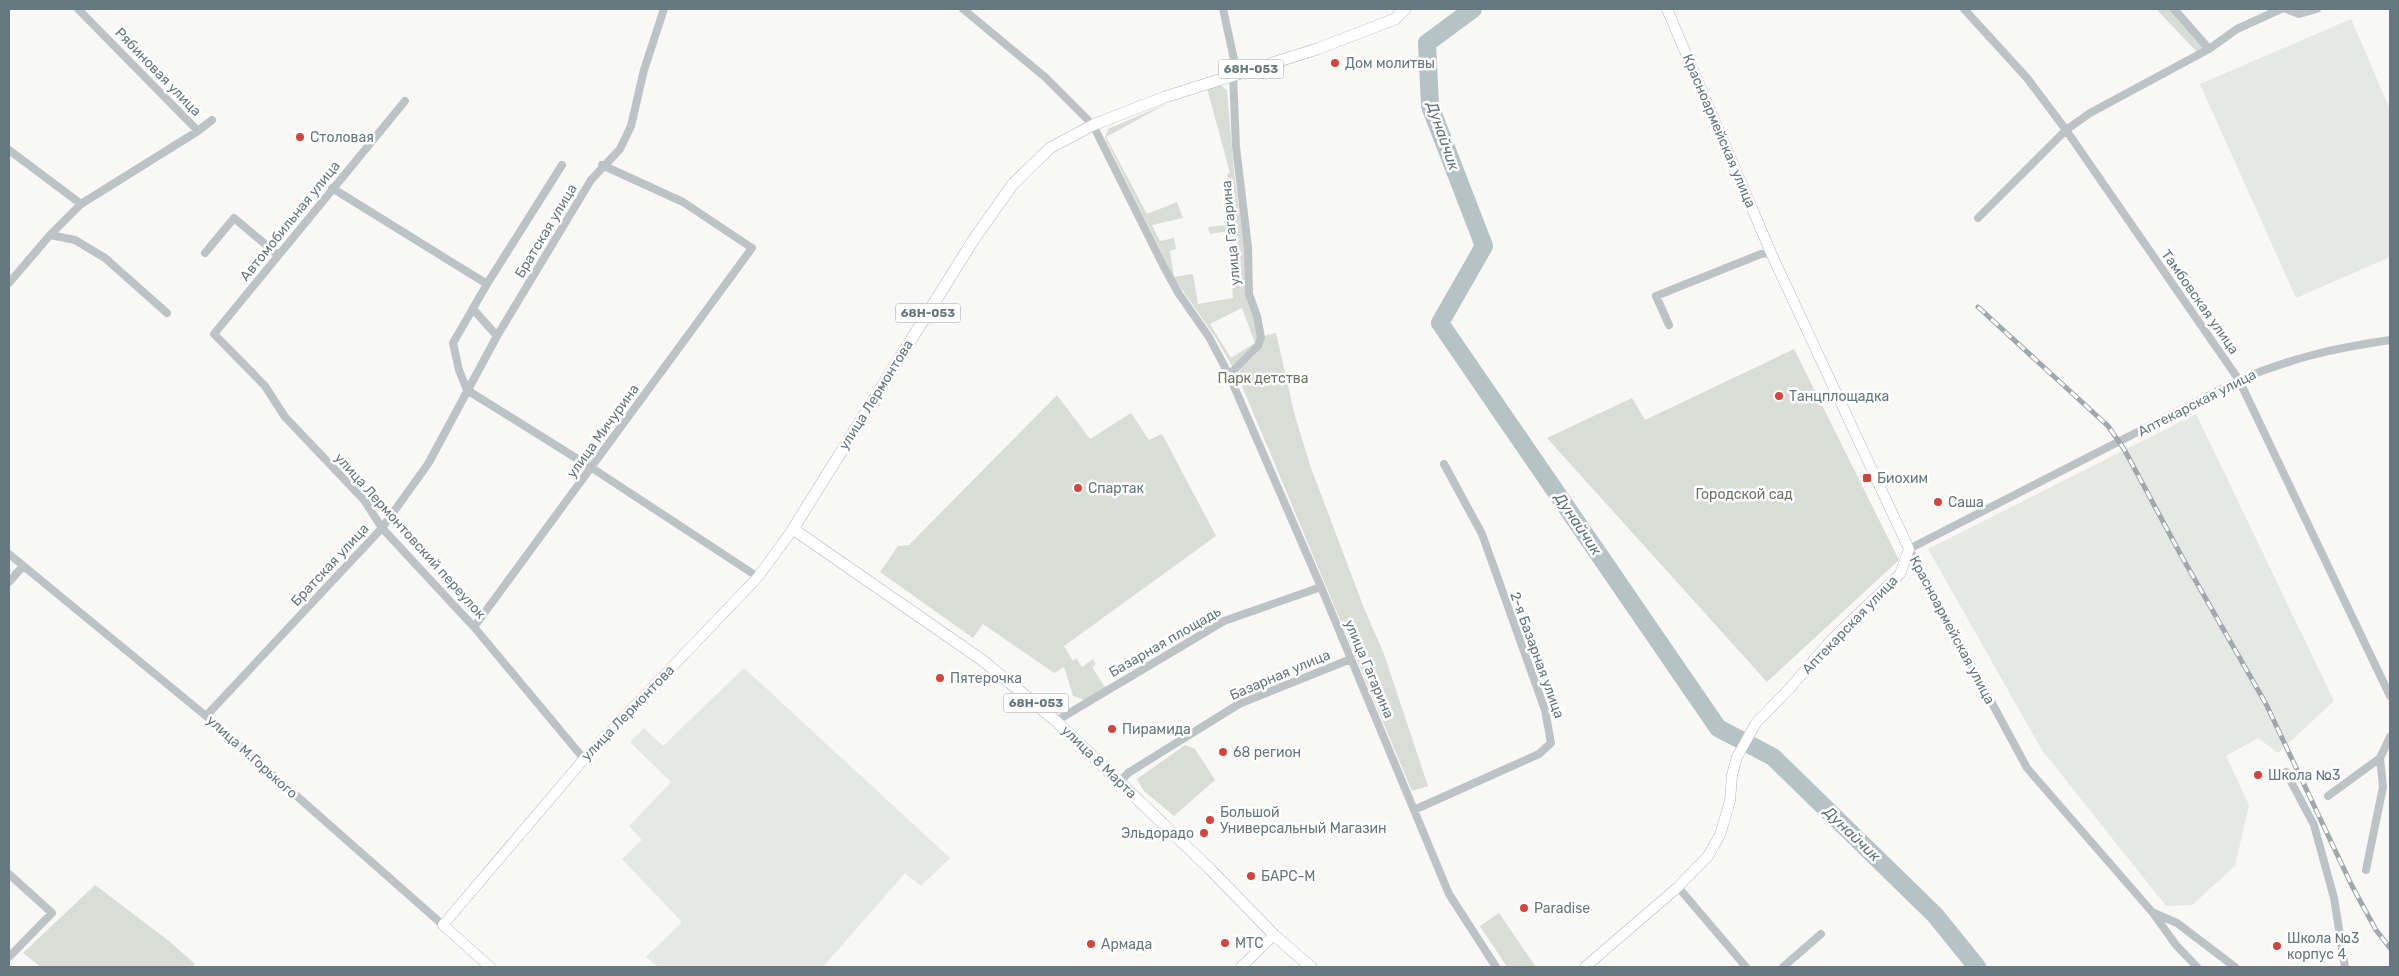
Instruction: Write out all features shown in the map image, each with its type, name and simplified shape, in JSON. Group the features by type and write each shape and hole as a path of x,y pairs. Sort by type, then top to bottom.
{"main road":[{"name":"улица Лермонтова","path":"793,529 974,239 1013,184 1050,148 1093,126 1165,97 1317,50 1395,19 1404,9"},
{"name":"улица 8 Марта","path":"793,529 982,660 1056,720 1210,869 1274,936 1311,967"}],"street":[{"name":"Рябиновая улица","path":"78,9 198,131"},
{"name":"Братская улица","path":"206,716 382,528 428,464 497,336 591,180 620,148 631,126 644,70 664,9"},
{"name":"улица Гагарина","path":"963,9 1045,77 1093,126 1165,269 1179,294 1209,337 1229,375 1449,894 1496,967"},
{"name":"улица Гагарина","path":"1223,9 1235,74 1236,147 1248,247 1249,294 1257,316 1260,338 1258,346 1229,375"},
{"name":"Красноармейская улица","path":"1667,9 1771,253 1909,549 2027,768 2153,913 2176,945 2197,967"},
{"name":"Тамбовская улица","path":"1964,9 2027,78 2066,130 2239,380 2390,696"},
{"path":"2174,9 2209,49"},
{"path":"1978,218 2066,130 2090,113 2209,49 2237,29 2281,9"},
{"path":"2286,9 2299,14 2317,9"},
{"name":"Автомобильная улица","path":"214,334 405,101"},
{"path":"9,283 50,235 81,204 198,131 212,120"},
{"path":"9,150 81,204"},
{"name":"Братская улица","path":"467,390 458,370 453,343 487,284 562,165"},
{"name":"улица Мичурина","path":"474,627 752,248 682,202 602,166"},
{"path":"332,188 487,284"},
{"path":"205,253 234,218 278,254"},
{"path":"50,235 75,240 105,258 167,313"},
{"path":"1669,325 1656,296 1761,254 1771,253"},
{"path":"473,309 497,336"},
{"name":"улица Лермонтовский переулок","path":"214,334 265,386 285,417 364,500 382,528 474,627 584,759"},
{"name":"Аптекарская улица","path":"1586,967 1678,887 1708,856 1720,836 1730,801 1732,775 1737,757 1756,723 1790,688 1831,640 1900,574 1909,549 2239,380 2293,359 2337,348 2390,340"},
{"path":"467,390 592,468 758,577"},
{"name":"2-я Базарная улица","path":"1414,810 1539,754 1551,743 1545,710 1482,534 1444,464"},
{"name":"улица Лермонтова","path":"443,925 584,759 758,577 793,529"},
{"name":"улица М.Горького","path":"9,554 206,716 490,967"},
{"path":"9,582 23,566"},
{"name":"Базарная площадь","path":"1056,720 1224,621 1320,587"},
{"name":"Базарная улица","path":"1120,782 1128,773 1239,704 1351,659"},
{"path":"2328,796 2380,758 2390,737"},
{"path":"2366,870 2383,787 2380,758"},
{"path":"2286,772 2314,826 2334,898 2346,967"},
{"path":"9,874 52,913 9,957"},
{"path":"1678,887 1746,967"},
{"path":"2153,913 2177,923 2234,967"},
{"path":"1783,967 1821,934"},
{"path":"1242,967 1274,936"}],"shaded area":[{"path":"2351,19 2390,109 2390,257 2296,298 2200,84"},
{"path":"2196,414 2334,701 2278,753 2258,738 2226,756 2249,805 2235,866 2192,905 2166,906 2042,750 1928,549"},
{"path":"744,668 950,858 921,886 905,873 823,967 658,967 646,957 682,922 622,859 642,840 629,826 671,782 630,742 644,728 663,746"}],"green space":[{"path":"2156,9 2170,9 2202,45 2202,49 2197,52"},
{"path":"1220,85 1227,90 1234,172 1258,341 1233,368 1216,338 1174,278 1105,138 1108,129 1168,103 1106,137 1147,214 1177,202 1183,218 1152,225 1160,241 1174,238 1176,249 1170,251 1174,277 1193,274 1198,304 1233,298 1229,231 1210,234 1208,227 1235,224 1227,174 1230,173 1207,88","holes":["1242,308 1255,343 1231,358 1210,324"]},
{"name":"Парк детства","path":"1276,333 1295,416 1311,468 1364,608 1384,654 1428,786 1412,791 1239,379 1239,372 1262,347 1264,336"},
{"name":"Городской сад","path":"1794,349 1899,560 1767,682 1547,438 1632,398 1645,420"},
{"name":"Спартак","path":"1057,395 1090,439 1131,413 1149,440 1162,434 1216,536 1064,646 1073,661 1076,658 1082,667 1093,659 1096,664 1092,667 1106,689 1084,700 1073,696 1064,667 1054,673 983,624 973,638 880,572 898,546 909,545"},
{"path":"1185,745 1195,749 1215,780 1174,816 1144,791 1137,779"},
{"path":"95,885 169,941 195,964 191,967 41,967 23,953"},
{"path":"1499,913 1536,967 1507,967 1480,926"}],"waterway":[{"name":"Дунайчик","path":"1473,9 1427,43 1430,106 1484,246 1440,323 1718,728 1773,757 1935,915 1977,967"}],"railway":[{"path":"1978,307 2108,426 2124,449 2182,557 2266,704 2352,886 2376,930 2390,948"}],"place":[{"name":"Дом молитвы","path":"1335,63"},
{"name":"Столовая","path":"300,137"},
{"name":"Танцплощадка","path":"1779,396"},
{"name":"Биохим","path":"1867,478"},
{"name":"Спартак","path":"1078,488"},
{"name":"Саша","path":"1938,502"},
{"name":"Пятерочка","path":"940,678"},
{"name":"Пирамида","path":"1112,729"},
{"name":"68 регион","path":"1223,752"},
{"name":"Школа №3","path":"2258,775"},
{"name":"Большой Универсальный Магазин","path":"1210,820"},
{"name":"Эльдорадо","path":"1204,833"},
{"name":"БАРС-М","path":"1251,876"},
{"name":"Paradise","path":"1524,908"},
{"name":"МТС","path":"1225,943"},
{"name":"Армада","path":"1091,944"},
{"name":"Школа №3 корпус 4","path":"2277,946"}]}
